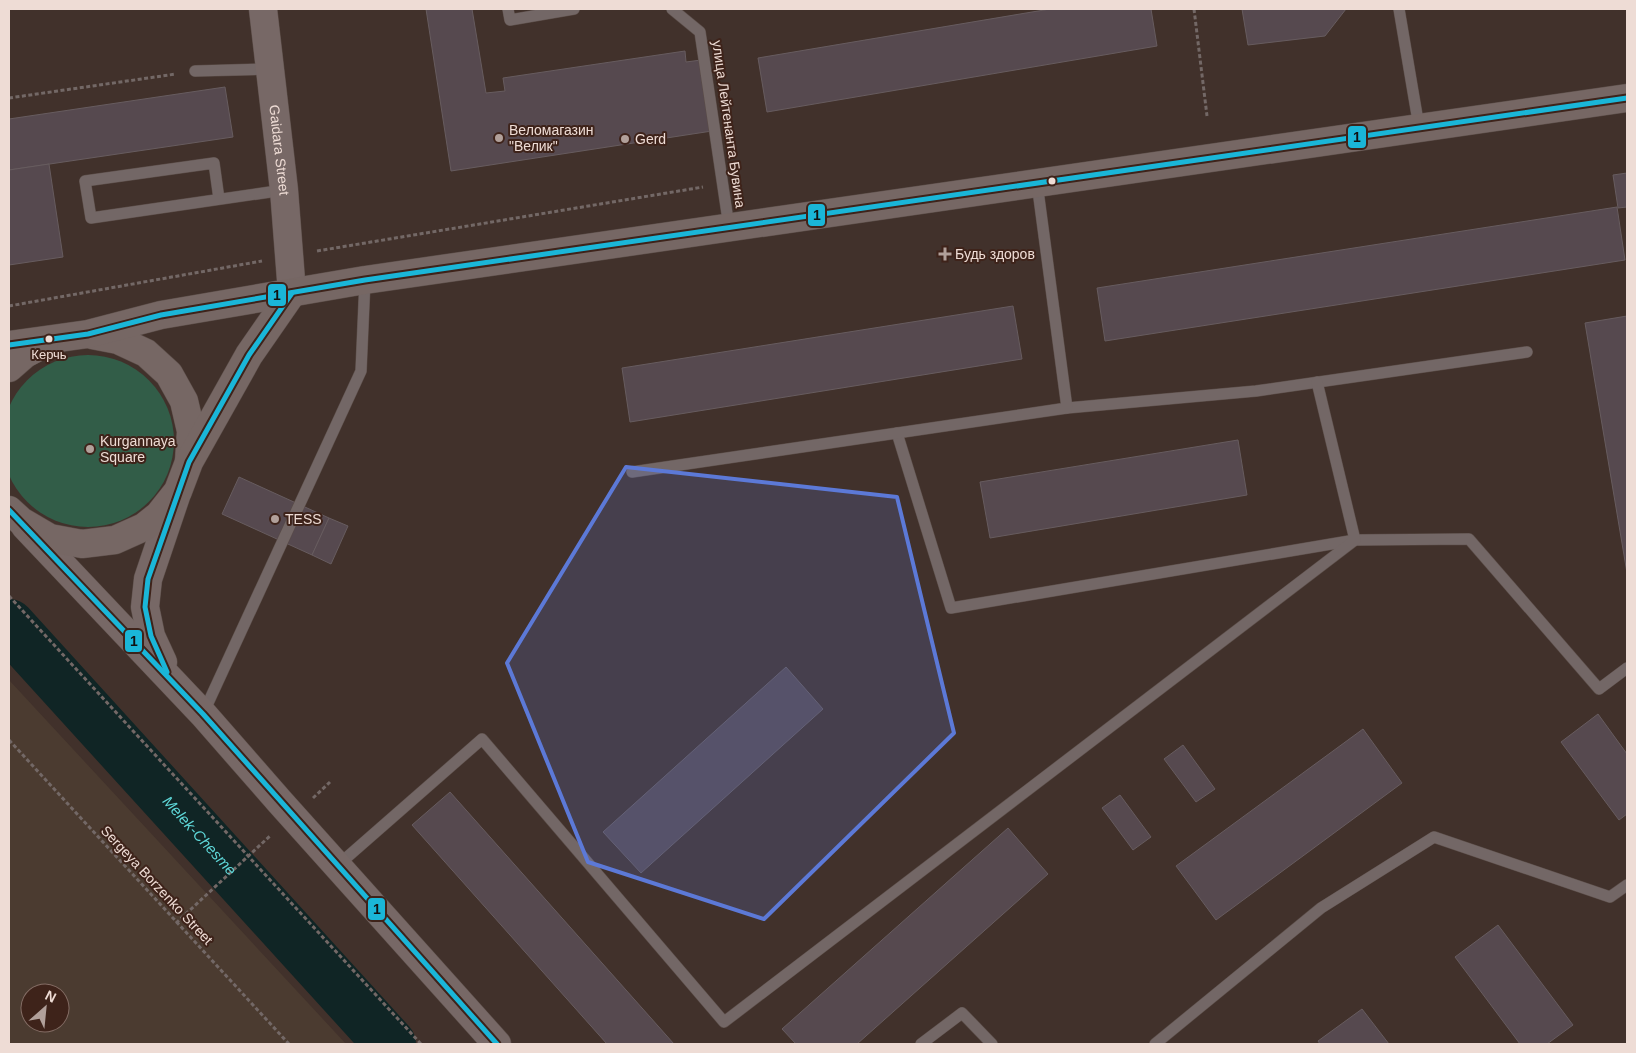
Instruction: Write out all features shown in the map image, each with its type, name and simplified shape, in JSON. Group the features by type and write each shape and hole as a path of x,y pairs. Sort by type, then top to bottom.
{"main road":[{"name":"Gaidara Street","path":"263,9 284,190 292,293"},
{"path":"9,345 88,334 161,315 366,280 1627,98"},
{"path":"170,677 151,636 145,607 148,579 189,462 249,355 292,293"},
{"path":"88,334 118,340 146,353 168,374 184,401 191,431 189,462"},
{"path":"9,368 25,354 57,338"},
{"path":"15,515 50,538 82,544 115,540 144,527 159,515 178,491"},
{"path":"15,515 170,677 497,1044"}],"lane":[{"path":"508,9 510,20 574,9"},
{"name":"улица Лейтенанта Бувина","path":"672,9 700,32 728,227"},
{"path":"1400,9 1420,128"},
{"path":"195,71 270,69"},
{"path":"219,199 214,163 86,181 91,218 284,190"},
{"path":"1037,182 1067,408"},
{"path":"203,714 361,370 366,280"},
{"path":"632,472 1067,408 1256,391 1527,352"},
{"path":"1317,382 1354,540"},
{"path":"897,433 951,608 1354,540 1469,539 1599,689 1627,668"},
{"path":"337,866 482,739 724,1022 1354,540"},
{"path":"1155,1044 1322,908 1434,837 1610,897 1627,885"},
{"path":"922,1044 962,1012 992,1044"}],"path":[{"path":"1194,9 1207,116"},
{"path":"9,98 195,71"},
{"path":"9,306 289,256 723,184"},
{"path":"9,596 421,1044"},
{"name":"Sergeya Borzenko Street","path":"9,740 289,1044"},
{"path":"176,923 248,856"}],"highlighted area":[{"path":"626,467 897,497 954,733 764,919 588,862 507,663"}],"shaded area":[{"path":"9,680 346,1044 9,1044"}],"green space":[{"path":"88,355 105,357 121,362 149,380 167,408 172,424 174,441 172,458 167,474 149,502 121,520 105,525 88,527 71,525 55,520 27,502 9,474 4,458 2,441 4,424 9,408 27,380 55,362 71,357"}],"building":[{"path":"426,9 472,9 486,93 505,91 503,78 685,51 686,62 701,60 712,131 451,171"},
{"path":"1050,9 1151,9 1157,46 767,112 758,58"},
{"path":"1242,9 1346,9 1325,36 1248,45"},
{"path":"225,87 233,137 9,170 9,119"},
{"path":"49,164 63,257 9,265 9,170"},
{"path":"1627,173 1627,207 1618,208 1613,175"},
{"path":"1617,207 1625,260 1105,341 1097,288"},
{"path":"1013,306 1022,359 630,422 622,368"},
{"path":"1627,316 1627,573 1585,323"},
{"path":"1238,440 1247,495 990,538 980,482"},
{"path":"239,477 329,518 312,555 222,514"},
{"path":"329,518 348,526 331,564 312,555"},
{"path":"786,667 823,709 641,873 603,832"},
{"path":"1598,714 1627,754 1627,814 1619,820 1561,742"},
{"path":"1363,729 1402,783 1216,920 1176,866"},
{"path":"1183,745 1215,789 1196,802 1164,759"},
{"path":"450,792 674,1044 607,1044 412,825"},
{"path":"1120,795 1151,837 1133,850 1102,808"},
{"path":"1008,828 1048,874 857,1044 796,1044 782,1029"},
{"path":"1498,925 1573,1025 1547,1044 1520,1044 1455,957"},
{"path":"1362,1009 1389,1044 1320,1044 1318,1041"}],"waterway":[{"name":"Melek-Chesme","path":"9,625 390,1044"}],"transit line":[{"name":"1","path":"9,345 88,334 161,315 365,280 1627,98"},
{"name":"1","path":"167,672 151,636 145,607 148,579 189,462 249,355 292,293"},
{"name":"1","path":"9,510 203,714 497,1044"}],"place":[{"name":"Веломагазин \"Велик\"","path":"499,138"},
{"name":"Gerd","path":"625,139"},
{"name":"Будь здоров","path":"945,254"},
{"name":"Керчь","path":"49,339"},
{"name":"Kurgannaya Square","path":"90,449"},
{"name":"TESS","path":"275,519"}]}
